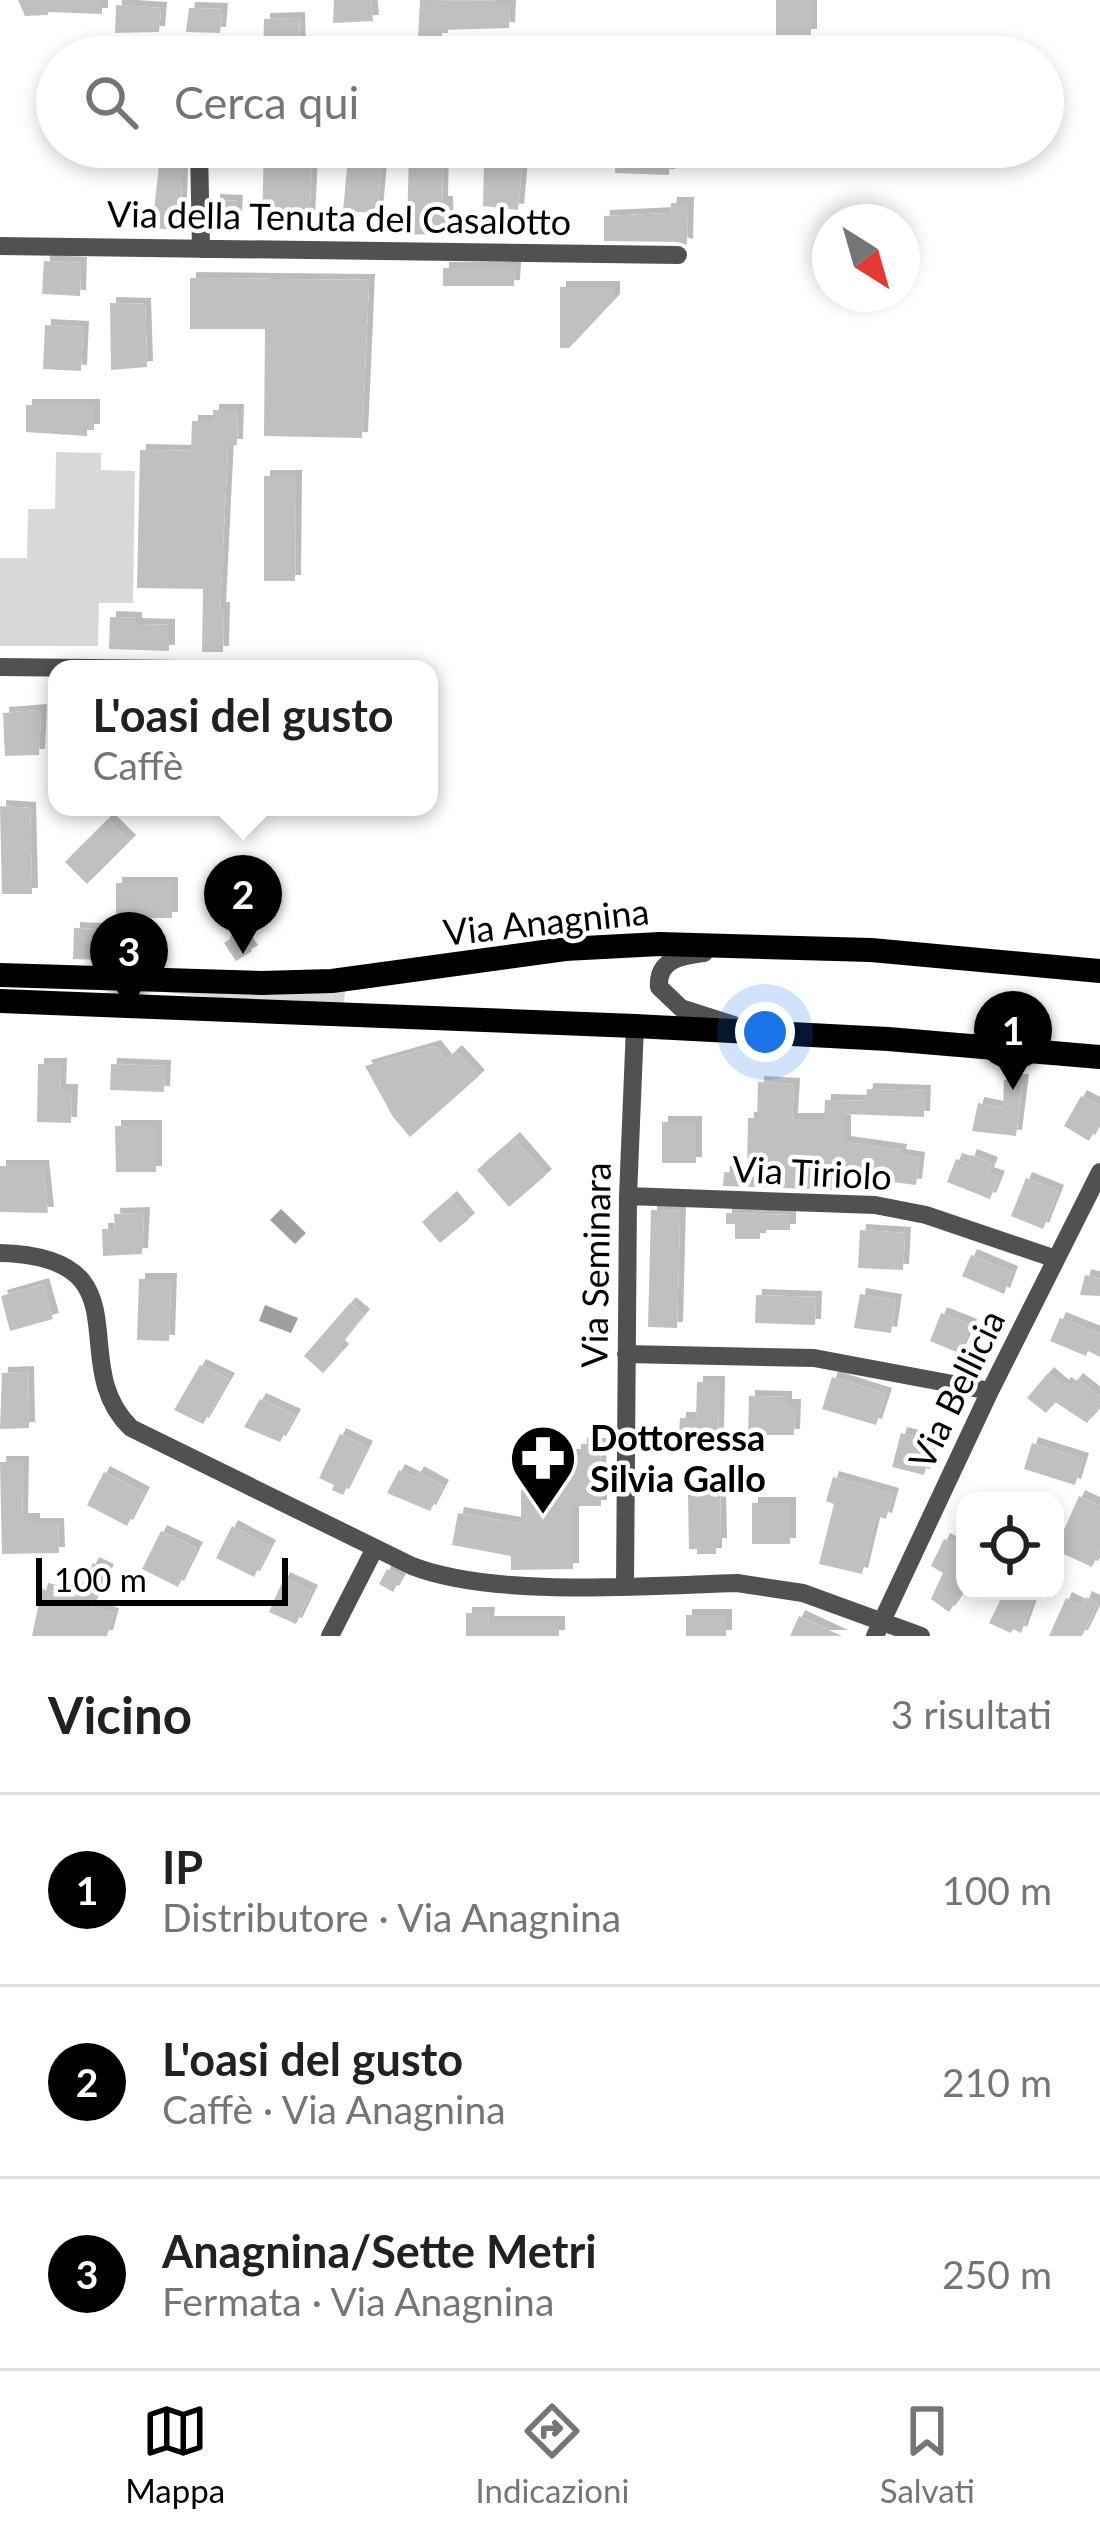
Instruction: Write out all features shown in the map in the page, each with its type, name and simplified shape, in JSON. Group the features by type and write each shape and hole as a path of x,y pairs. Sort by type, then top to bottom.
{"main road":[{"name":"Via Anagnina","path":"0,975 332,981 606,945 799,947 965,956 1100,971"},
{"path":"0,1001 635,1026 1100,1057"}],"street":[{"path":"199,168 201,248"},
{"name":"Via della Tenuta del Casalotto","path":"0,246 678,255"},
{"path":"0,667 48,668"},
{"path":"760,1034 676,1005 661,990 661,970 668,962 693,954 799,947"},
{"name":"Via Seminara","path":"625,1585 628,1196 635,1026"},
{"name":"Via Bellicia","path":"878,1629 1100,1172"},
{"name":"Via Tiriolo","path":"628,1196 875,1204 926,1215 1056,1259"},
{"path":"0,1253 46,1259 84,1284 98,1310 101,1375 115,1411 143,1436 375,1548 446,1576 554,1585 737,1583 777,1588 878,1629 920,1636"},
{"path":"626,1354 823,1359 990,1391"},
{"path":"330,1636 375,1548"}],"shaded area":[{"path":"56,452 101,453 101,470 135,471 133,603 99,603 98,646 0,646 0,558 27,558 28,509 55,509"},
{"path":"136,989 345,990 344,1004 244,1001"},
{"path":"281,1209 306,1233 295,1244 270,1220"},
{"path":"265,1305 298,1318 291,1333 259,1321"}],"building":[{"path":"18,0 102,0 102,14 25,16"},
{"path":"334,0 371,0 373,21 333,23"},
{"path":"420,0 496,1 496,6 510,6 509,28 442,30 442,36 418,36"},
{"path":"776,0 811,0 811,35 776,35"},
{"path":"116,5 161,8 159,32 115,33"},
{"path":"189,8 222,9 220,33 186,32"},
{"path":"299,18 299,36 264,36 264,19"},
{"path":"159,168 182,168 180,230 152,228"},
{"path":"263,168 312,168 309,222 262,221"},
{"path":"347,168 381,168 377,213 343,211"},
{"path":"409,168 443,168 448,233 407,235"},
{"path":"484,168 522,168 518,210 483,206"},
{"path":"615,168 669,168 669,175 615,173"},
{"path":"214,200 237,201 235,230 214,229"},
{"path":"671,203 688,203 687,245 604,241 604,216 670,213"},
{"path":"44,261 81,263 80,296 42,294"},
{"path":"443,268 515,268 514,286 443,286"},
{"path":"190,278 369,280 362,438 264,436 265,329 190,329"},
{"path":"560,287 614,287 614,300 569,348 560,348"},
{"path":"110,303 145,304 147,367 111,370"},
{"path":"45,325 83,327 81,371 43,369"},
{"path":"26,405 94,405 94,430 87,430 87,436 26,432"},
{"path":"213,410 238,410 237,445 228,445 220,608 224,608 223,652 202,652 203,589 137,588 140,450 191,451 192,421 213,421"},
{"path":"264,476 296,476 295,581 264,581"},
{"path":"110,617 169,625 169,651 109,649"},
{"path":"41,710 39,755 5,756 3,713"},
{"path":"0,806 30,808 32,894 2,894"},
{"path":"108,819 130,841 87,884 65,862"},
{"path":"116,883 172,883 172,918 136,918 134,961 73,959 74,928 116,930"},
{"path":"240,933 252,951 236,961 224,943"},
{"path":"435,1046 446,1060 456,1051 479,1076 410,1137 393,1117 365,1066"},
{"path":"38,1064 61,1064 60,1090 72,1090 71,1123 37,1122"},
{"path":"111,1064 165,1066 164,1092 110,1090"},
{"path":"1004,1080 1023,1080 1016,1136 972,1131 978,1103 1003,1108"},
{"path":"758,1082 794,1084 792,1119 824,1119 825,1100 866,1101 867,1089 925,1091 924,1117 845,1114 845,1142 901,1150 900,1155 919,1158 916,1185 885,1181 886,1175 844,1170 844,1190 723,1186 724,1172 747,1173 748,1118 757,1118"},
{"path":"1081,1096 1100,1106 1100,1121 1089,1141 1064,1126"},
{"path":"662,1122 696,1122 696,1163 662,1163"},
{"path":"115,1126 156,1126 156,1172 116,1172"},
{"path":"514,1138 546,1175 509,1207 477,1170"},
{"path":"971,1155 992,1163 988,1173 999,1177 990,1199 947,1182 956,1159 968,1163"},
{"path":"0,1166 43,1166 48,1213 0,1212"},
{"path":"1026,1178 1058,1191 1043,1229 1011,1216"},
{"path":"451,1197 469,1219 440,1243 422,1222"},
{"path":"651,1210 680,1211 677,1328 648,1327"},
{"path":"144,1213 142,1254 103,1256 102,1229 115,1229 114,1214"},
{"path":"726,1213 790,1215 790,1230 760,1230 760,1239 735,1239 735,1224 726,1224"},
{"path":"860,1230 905,1233 903,1270 858,1268"},
{"path":"971,1255 1012,1272 1004,1294 962,1276"},
{"path":"1085,1275 1100,1279 1100,1296 1080,1295"},
{"path":"139,1279 171,1279 169,1341 137,1340"},
{"path":"43,1284 53,1319 10,1331 1,1296"},
{"path":"860,1294 896,1300 891,1333 854,1328"},
{"path":"756,1295 816,1297 815,1325 755,1323"},
{"path":"350,1303 364,1315 323,1373 304,1356"},
{"path":"941,1313 971,1325 959,1353 930,1341"},
{"path":"1060,1318 1100,1334 1100,1357 1050,1341"},
{"path":"200,1365 229,1379 203,1424 174,1410"},
{"path":"28,1372 29,1428 0,1429 2,1373"},
{"path":"1048,1373 1063,1386 1071,1387 1077,1379 1100,1397 1100,1407 1087,1423 1055,1402 1046,1413 1027,1398"},
{"path":"832,1377 886,1394 876,1425 822,1409"},
{"path":"697,1382 719,1382 718,1434 679,1433 680,1418 696,1418"},
{"path":"749,1396 786,1397 786,1405 795,1405 794,1435 748,1435"},
{"path":"260,1399 295,1415 280,1442 244,1427"},
{"path":"901,1433 933,1441 924,1475 892,1467"},
{"path":"340,1434 367,1447 343,1495 319,1478"},
{"path":"1032,1443 1083,1459 1075,1485 1024,1469"},
{"path":"581,1444 600,1444 601,1506 573,1506 573,1569 511,1570 511,1556 452,1545 458,1513 521,1524 521,1490 558,1489 557,1460 562,1455 581,1455"},
{"path":"0,1462 23,1462 22,1519 58,1524 59,1553 2,1554"},
{"path":"399,1470 415,1478 418,1472 443,1486 430,1511 387,1493"},
{"path":"104,1472 144,1493 127,1526 87,1505"},
{"path":"833,1477 893,1494 886,1519 876,1516 862,1574 819,1564 834,1504 826,1501"},
{"path":"699,1485 717,1485 720,1496 721,1544 716,1544 716,1554 689,1549 688,1495 700,1495"},
{"path":"1079,1496 1100,1506 1100,1550 1092,1567 1064,1554 1064,1530"},
{"path":"752,1503 790,1503 790,1544 752,1544"},
{"path":"232,1526 270,1546 254,1577 216,1558"},
{"path":"161,1531 197,1548 178,1587 142,1569"},
{"path":"944,1539 956,1545 957,1600 949,1612 931,1599 943,1573 931,1566"},
{"path":"93,1563 108,1570 90,1607 113,1614 107,1636 32,1636 42,1589 76,1596"},
{"path":"387,1569 402,1576 393,1592 379,1584"},
{"path":"284,1578 312,1591 296,1624 269,1612"},
{"path":"1086,1597 1098,1603 1082,1636 1049,1636 1066,1598 1082,1606"},
{"path":"1033,1600 1021,1633 989,1623 1000,1601"},
{"path":"466,1613 489,1613 488,1622 559,1622 559,1636 466,1636"},
{"path":"686,1615 726,1615 726,1636 686,1636"},
{"path":"799,1616 842,1636 790,1636"}],"place":[{"name":"L'oasi del gusto","path":"243,954"},
{"name":"Anagnina/Sette Metri","path":"129,1011"},
{"name":"IP","path":"1013,1090"},
{"name":"Dottoressa Silvia Gallo","path":"543,1517"}]}
